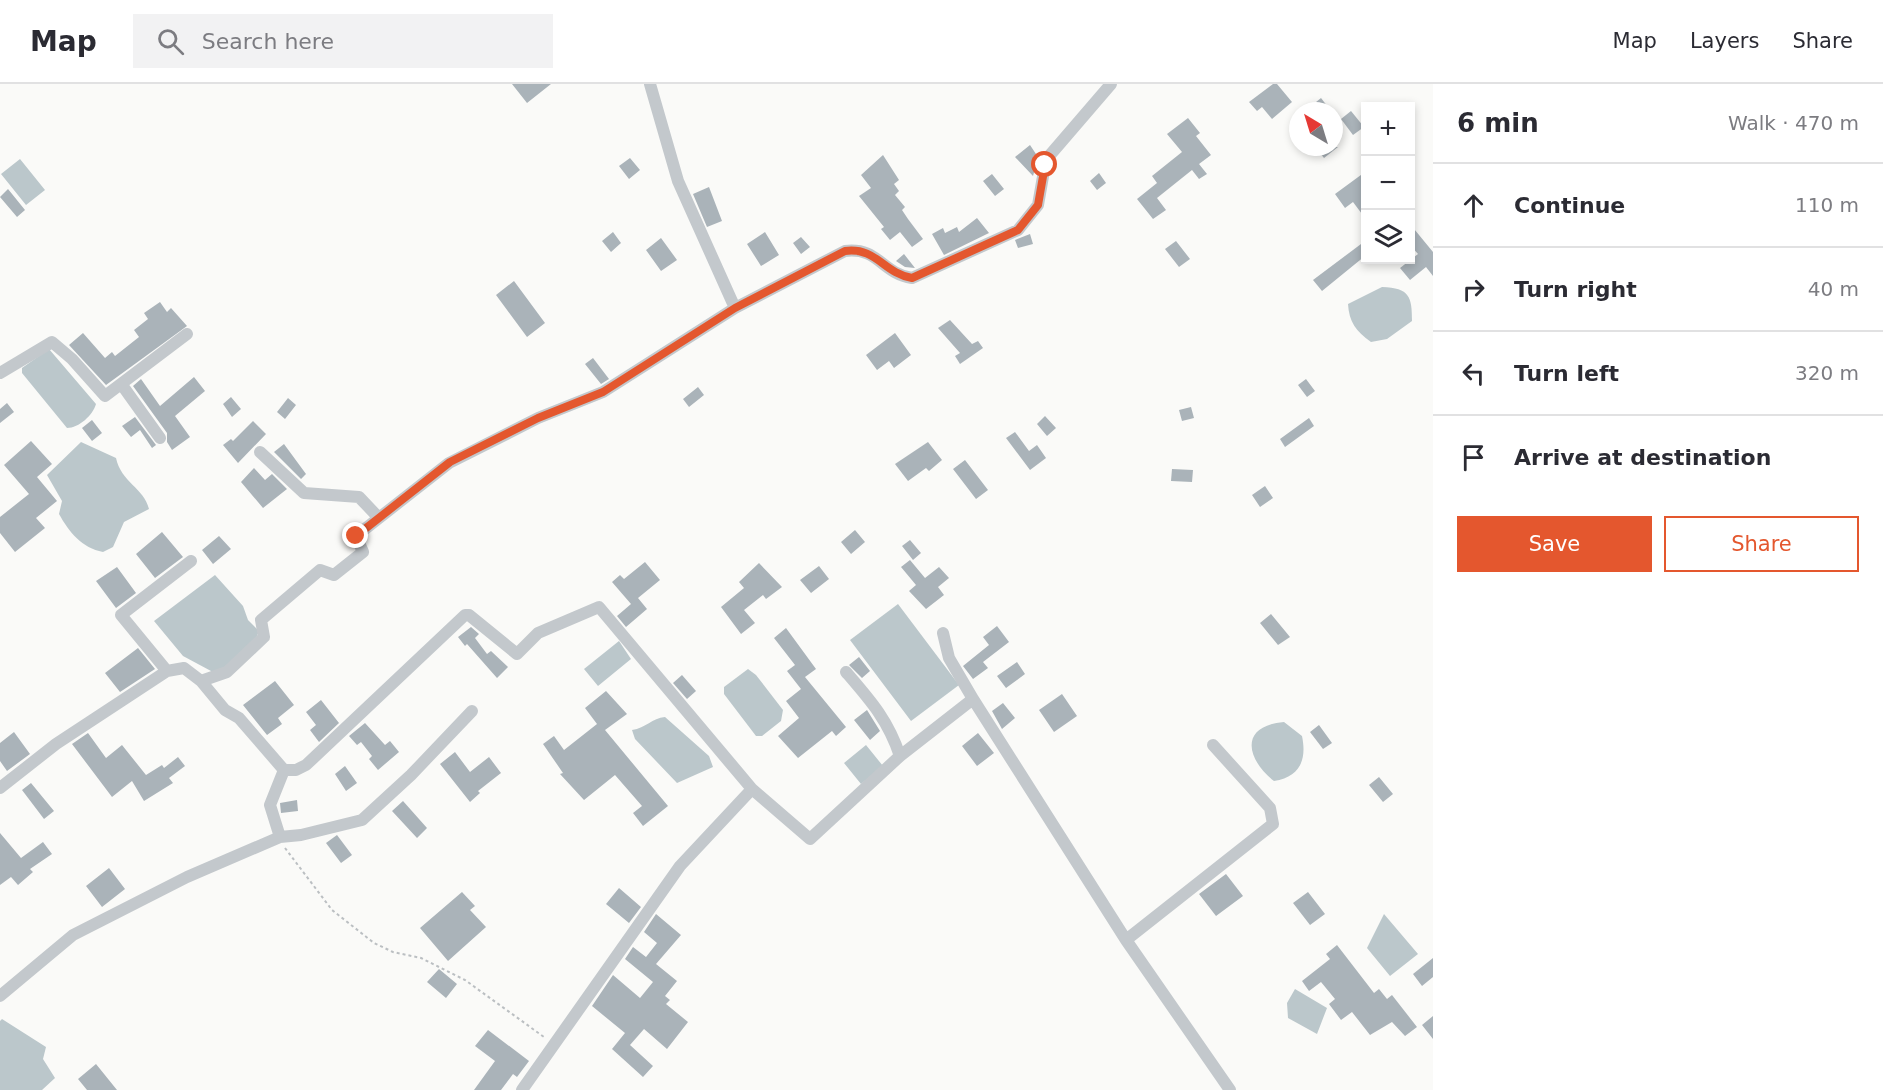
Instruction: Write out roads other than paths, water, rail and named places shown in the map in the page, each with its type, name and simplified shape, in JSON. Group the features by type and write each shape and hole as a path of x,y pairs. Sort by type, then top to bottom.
{"street":[{"path":"650,84 678,181 735,308"},
{"path":"201,681 227,672 264,637 261,620 320,570 334,575 363,552 356,536 450,462 538,418 603,392 735,308 845,251 859,249 871,254 897,276 912,278 1018,230 1038,205 1045,165 1050,155 1111,84"},
{"path":"0,373 52,342 72,359 105,396 187,334"},
{"path":"122,385 160,438"},
{"path":"260,452 304,493 359,497 379,518"},
{"path":"167,671 122,615 191,561"},
{"path":"0,788 56,744 167,671 184,668 201,681 225,710 239,718 284,770 296,770 306,765 465,615 469,615 517,654 538,633 599,607 752,789 810,839 900,756 973,699"},
{"path":"943,633 949,658 973,699 1126,940 1230,1090"},
{"path":"846,672 878,709 891,730 900,756"},
{"path":"0,996 73,935 187,877 280,837 301,835 362,820 411,775 472,711"},
{"path":"1126,940 1273,824 1270,808 1213,745"},
{"path":"280,837 270,805 284,770"},
{"path":"522,1090 680,866 752,789"}]}
